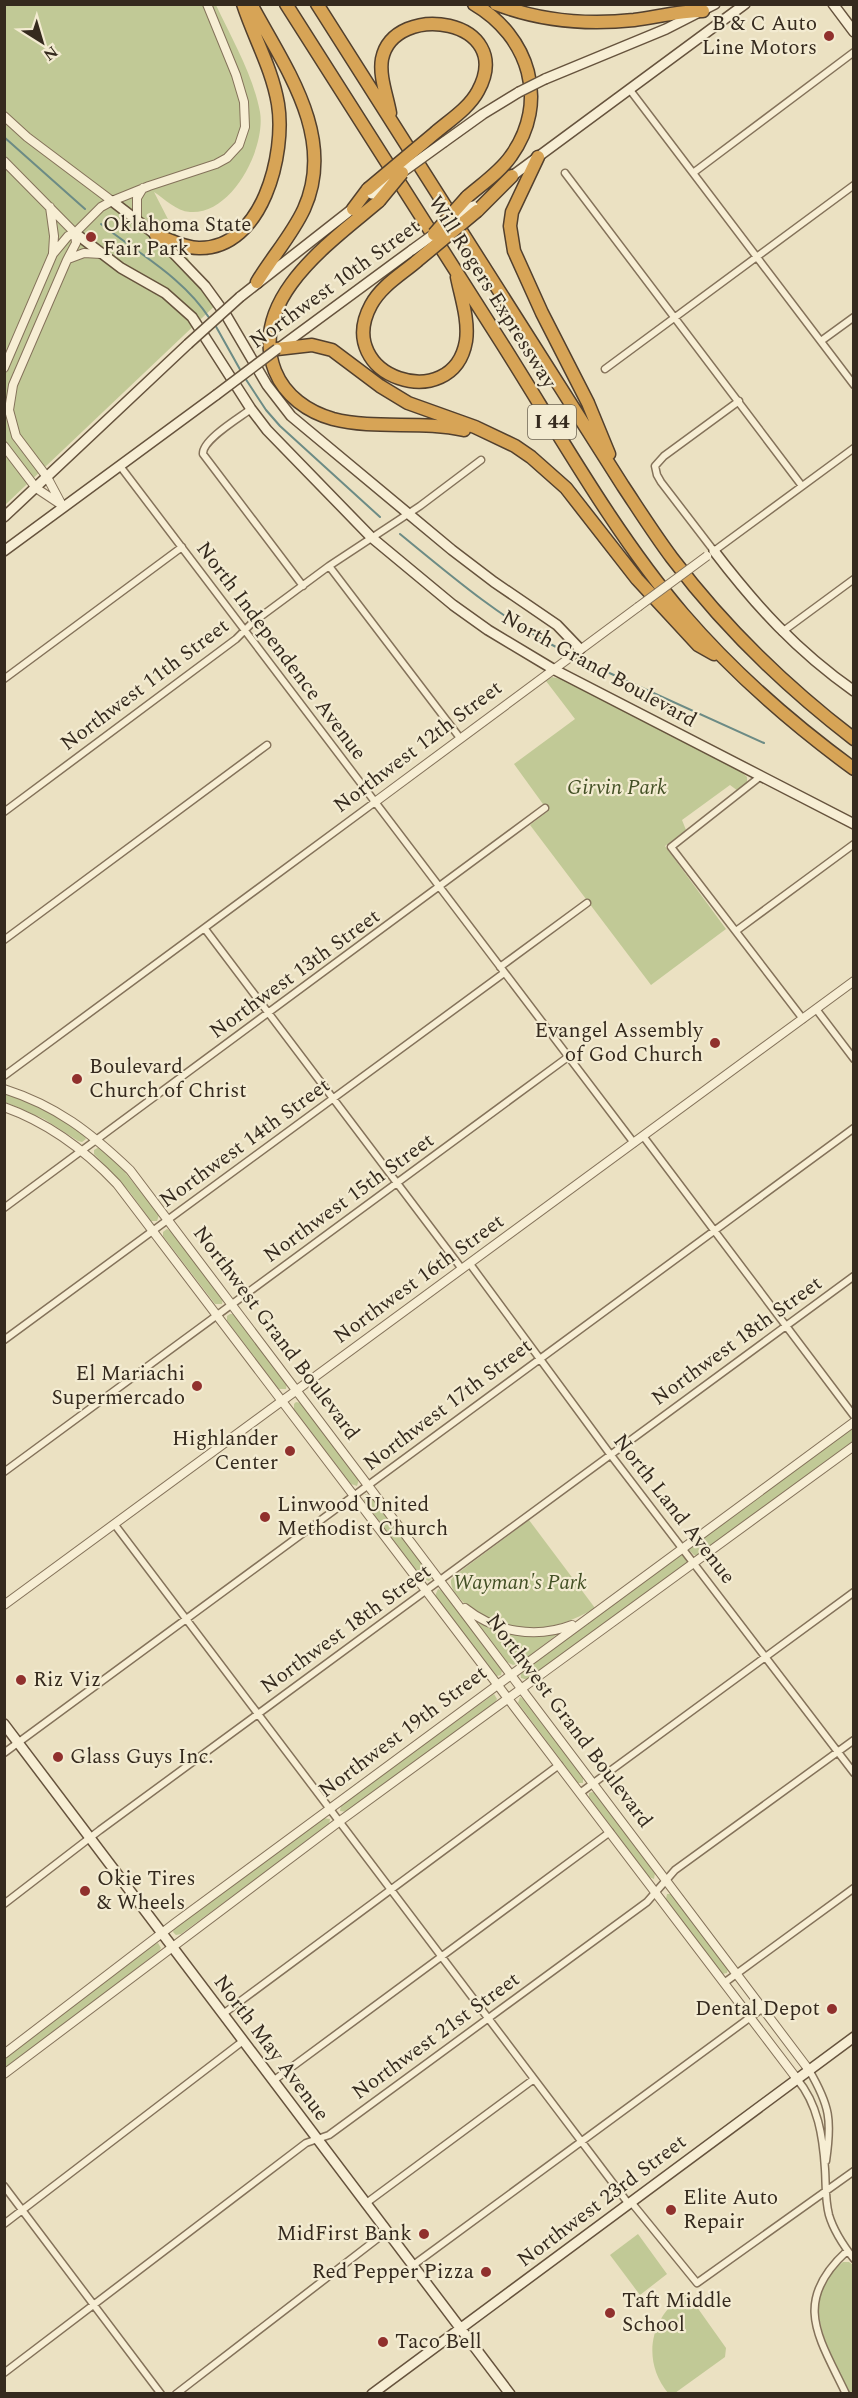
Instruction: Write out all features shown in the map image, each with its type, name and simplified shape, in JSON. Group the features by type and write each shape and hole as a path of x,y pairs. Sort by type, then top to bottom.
{"highway":[{"path":"156,235 188,247 200,248 222,243 254,216 270,186 279,149 279,106 268,64 243,4"},
{"path":"251,4 301,98 314,144 312,176 305,207 289,237 275,253 257,282"},
{"name":"Will Rogers Expressway","path":"286,4 627,539 678,607 726,661 777,709 854,769"},
{"name":"Will Rogers Expressway","path":"317,4 622,486 672,558 718,614 779,677 854,740"},
{"path":"455,270 466,324 466,341 459,358 448,370 433,379 416,382 398,379 382,370 370,356 365,339 365,321 376,297 415,255 472,205 517,147 528,121 531,93 529,76 519,47 501,23 474,4"},
{"path":"496,4 536,16 587,22 614,22 681,11 703,11"},
{"path":"392,123 382,68 385,47 396,30 405,23 424,15 442,14 461,21 477,37 484,56 484,75 477,93 440,137 373,195 288,288 275,313 270,332 271,354 277,375 287,390 301,404 333,419 357,423 459,429 498,437"},
{"path":"538,156 512,212 510,226 514,251 546,322 588,403 622,486"},
{"path":"353,209 402,173"},
{"path":"434,234 512,176"},
{"path":"286,346 312,345 332,350 380,386 408,403 498,437 531,457 555,476 637,579 698,645 726,661"}],"main road":[{"path":"402,173 440,137 519,92 666,29 715,4"},
{"path":"512,176 746,4"},
{"path":"833,4 854,32"},
{"name":"North Grand Boulevard","path":"112,201 156,235 205,286 267,385 291,416 494,582 557,625 578,651"},
{"name":"Northwest 10th Street","path":"4,517 240,297 353,209"},
{"name":"North Grand Boulevard","path":"75,233 101,254 177,302 192,317 213,347 251,410 287,452 371,537 453,605 488,630 553,669 854,824"},
{"name":"Northwest 10th Street","path":"4,551 216,394 415,255 434,234"},
{"path":"710,553 782,632 821,668 854,691"},
{"name":"North May Avenue","path":"4,1724 510,2394"},
{"name":"Northwest 23rd Street","path":"372,2394 854,2037"}],"street":[{"path":"4,368 53,254 68,236 75,233 101,207 112,201 223,161 235,150 244,134 245,110 241,88 207,4"},
{"path":"693,173 854,52"},
{"path":"630,90 854,385"},
{"path":"4,116 112,201"},
{"path":"4,160 75,233 76,243 10,397 10,418 16,436 47,477 63,507"},
{"path":"565,173 802,486"},
{"path":"605,369 854,185"},
{"path":"137,220 137,198 143,188"},
{"path":"50,207 54,236 53,254"},
{"path":"67,260 84,253 101,254"},
{"path":"821,341 854,317"},
{"path":"710,553 661,482 655,466 664,456 739,401"},
{"path":"251,410 208,441 202,452 303,586"},
{"path":"4,446 36,488 63,507"},
{"name":"Northwest 12th Street","path":"4,1076 854,448"},
{"name":"Northwest 11th Street","path":"4,812 329,566 408,514 481,460"},
{"name":"North Independence Avenue","path":"120,466 634,1143"},
{"path":"4,679 182,547"},
{"path":"329,566 460,738"},
{"path":"782,632 854,579"},
{"path":"4,940 267,745"},
{"path":"761,777 671,847 803,1018"},
{"name":"Northwest 13th Street","path":"4,1208 545,808"},
{"path":"736,931 854,844"},
{"name":"Northwest 14th Street","path":"4,1340 333,1099 587,903"},
{"name":"North Land Avenue","path":"205,929 333,1099 538,1359 854,1773"},
{"name":"Northwest 16th Street","path":"4,1605 854,981"},
{"path":"816,1009 854,1059"},
{"name":"Northwest 15th Street","path":"4,1472 568,1057"},
{"name":"Northwest Grand Boulevard","path":"4,1089 45,1104 78,1124 98,1139 130,1170 809,2070"},
{"path":"5,1107 52,1129 82,1150 117,1184 806,2090 816,2114 825,2168 828,2213 834,2229 854,2259"},
{"name":"Northwest 17th Street","path":"4,1753 854,1128"},
{"path":"643,1136 854,1416"},
{"name":"Northwest 18th Street","path":"4,1904 258,1713 854,1276"},
{"name":"Northwest 19th Street","path":"4,2054 162,1933 854,1422"},
{"name":"Northwest 19th Street","path":"4,2074 340,1821 854,1446"},
{"path":"115,1525 581,2142 697,2283 854,2171"},
{"path":"580,1793 854,1592"},
{"path":"456,1601 470,1612 495,1625 532,1633 558,1630 585,1620"},
{"name":"Northwest 21st Street","path":"4,2373 306,2143 329,2135 647,1902 675,1870 854,1740"},
{"path":"223,2014 559,1766"},
{"path":"273,2081 609,1832"},
{"path":"724,1983 854,1888"},
{"path":"412,2266 763,2008"},
{"path":"4,2224 243,2041"},
{"path":"809,2070 824,2097 828,2110 830,2134 825,2168"},
{"path":"365,2204 534,2079"},
{"path":"4,2186 161,2394"},
{"path":"176,2394 386,2232"},
{"path":"846,2394 820,2341 814,2309 821,2281 847,2251"}],"green space":[{"name":"Oklahoma State Fair Park","path":"5,5 216,5 252,84 260,112 260,127 258,143 243,177 219,203 205,210 190,212 175,207 154,192 190,262 222,299 5,505"},
{"name":"Girvin Park","path":"552,677 561,679 742,772 747,777 747,783 738,791 730,785 682,820 686,830 665,846 726,929 651,985 530,825 548,811 514,764 575,719 546,681"},
{"path":"4,1093 61,1117 80,1131 86,1139 82,1142 78,1141 44,1119 5,1102"},
{"path":"99,1147 120,1166 159,1215 157,1221 151,1221 129,1191 94,1154 94,1150"},
{"path":"167,1229 171,1231 223,1298 222,1304 215,1304 163,1236 163,1232"},
{"path":"234,1314 287,1383 286,1389 279,1389 227,1321 227,1316"},
{"path":"296,1402 302,1403 359,1479 357,1486 351,1484 294,1409"},
{"path":"853,1427 853,1441 697,1556 689,1550 690,1545"},
{"path":"365,1494 371,1496 430,1572 432,1578 429,1581 423,1579 364,1501"},
{"name":"Wayman's Park","path":"529,1520 595,1608 579,1617 546,1627 512,1627 479,1614 464,1603 453,1590 451,1580 454,1576"},
{"path":"682,1554 686,1563 528,1680 521,1678 520,1671"},
{"path":"438,1589 443,1591 502,1671 501,1675 497,1676 435,1596"},
{"name":"Wayman's Park","path":"480,1621 484,1624 559,1633 520,1663 513,1665 507,1662 478,1624"},
{"path":"494,1694 497,1699 495,1703 347,1812 340,1811 341,1805"},
{"path":"520,1697 583,1777 583,1783 578,1783 518,1703"},
{"path":"592,1792 655,1873 654,1879 649,1877 589,1797 589,1793"},
{"path":"323,1818 330,1819 329,1825 181,1934 176,1935 173,1932 175,1927"},
{"path":"667,1894 672,1894 728,1969 727,1973 722,1974 666,1899"},
{"path":"158,1943 161,1948 159,1951 5,2070 5,2058"},
{"path":"638,2234 667,2274 640,2295 610,2255"},
{"path":"843,2262 853,2265 853,2393 850,2393 826,2343 819,2309 821,2293 829,2277"},
{"path":"687,2293 726,2348 725,2357 675,2393 668,2393 654,2367 652,2353 654,2339 665,2313 674,2302"}],"waterway":[{"path":"4,137 85,209"},
{"path":"101,224 174,278 210,319"},
{"path":"214,323 242,373"},
{"path":"245,378 266,410 280,426 380,517"},
{"path":"400,534 495,609 556,647"},
{"path":"594,666 764,743"}],"place":[{"name":"B & C Auto Line Motors","path":"829,36"},
{"name":"Oklahoma State Fair Park","path":"91,237"},
{"name":"Evangel Assembly of God Church","path":"715,1043"},
{"name":"Boulevard Church of Christ","path":"77,1079"},
{"name":"El Mariachi Supermercado","path":"197,1386"},
{"name":"Highlander Center","path":"290,1451"},
{"name":"Linwood United Methodist Church","path":"265,1517"},
{"name":"Riz Viz","path":"21,1680"},
{"name":"Glass Guys Inc.","path":"58,1757"},
{"name":"Okie Tires & Wheels","path":"85,1891"},
{"name":"Dental Depot","path":"832,2009"},
{"name":"Elite Auto Repair","path":"671,2210"},
{"name":"MidFirst Bank","path":"424,2234"},
{"name":"Red Pepper Pizza","path":"486,2272"},
{"name":"Taft Middle School","path":"610,2313"},
{"name":"Taco Bell","path":"383,2342"}]}
